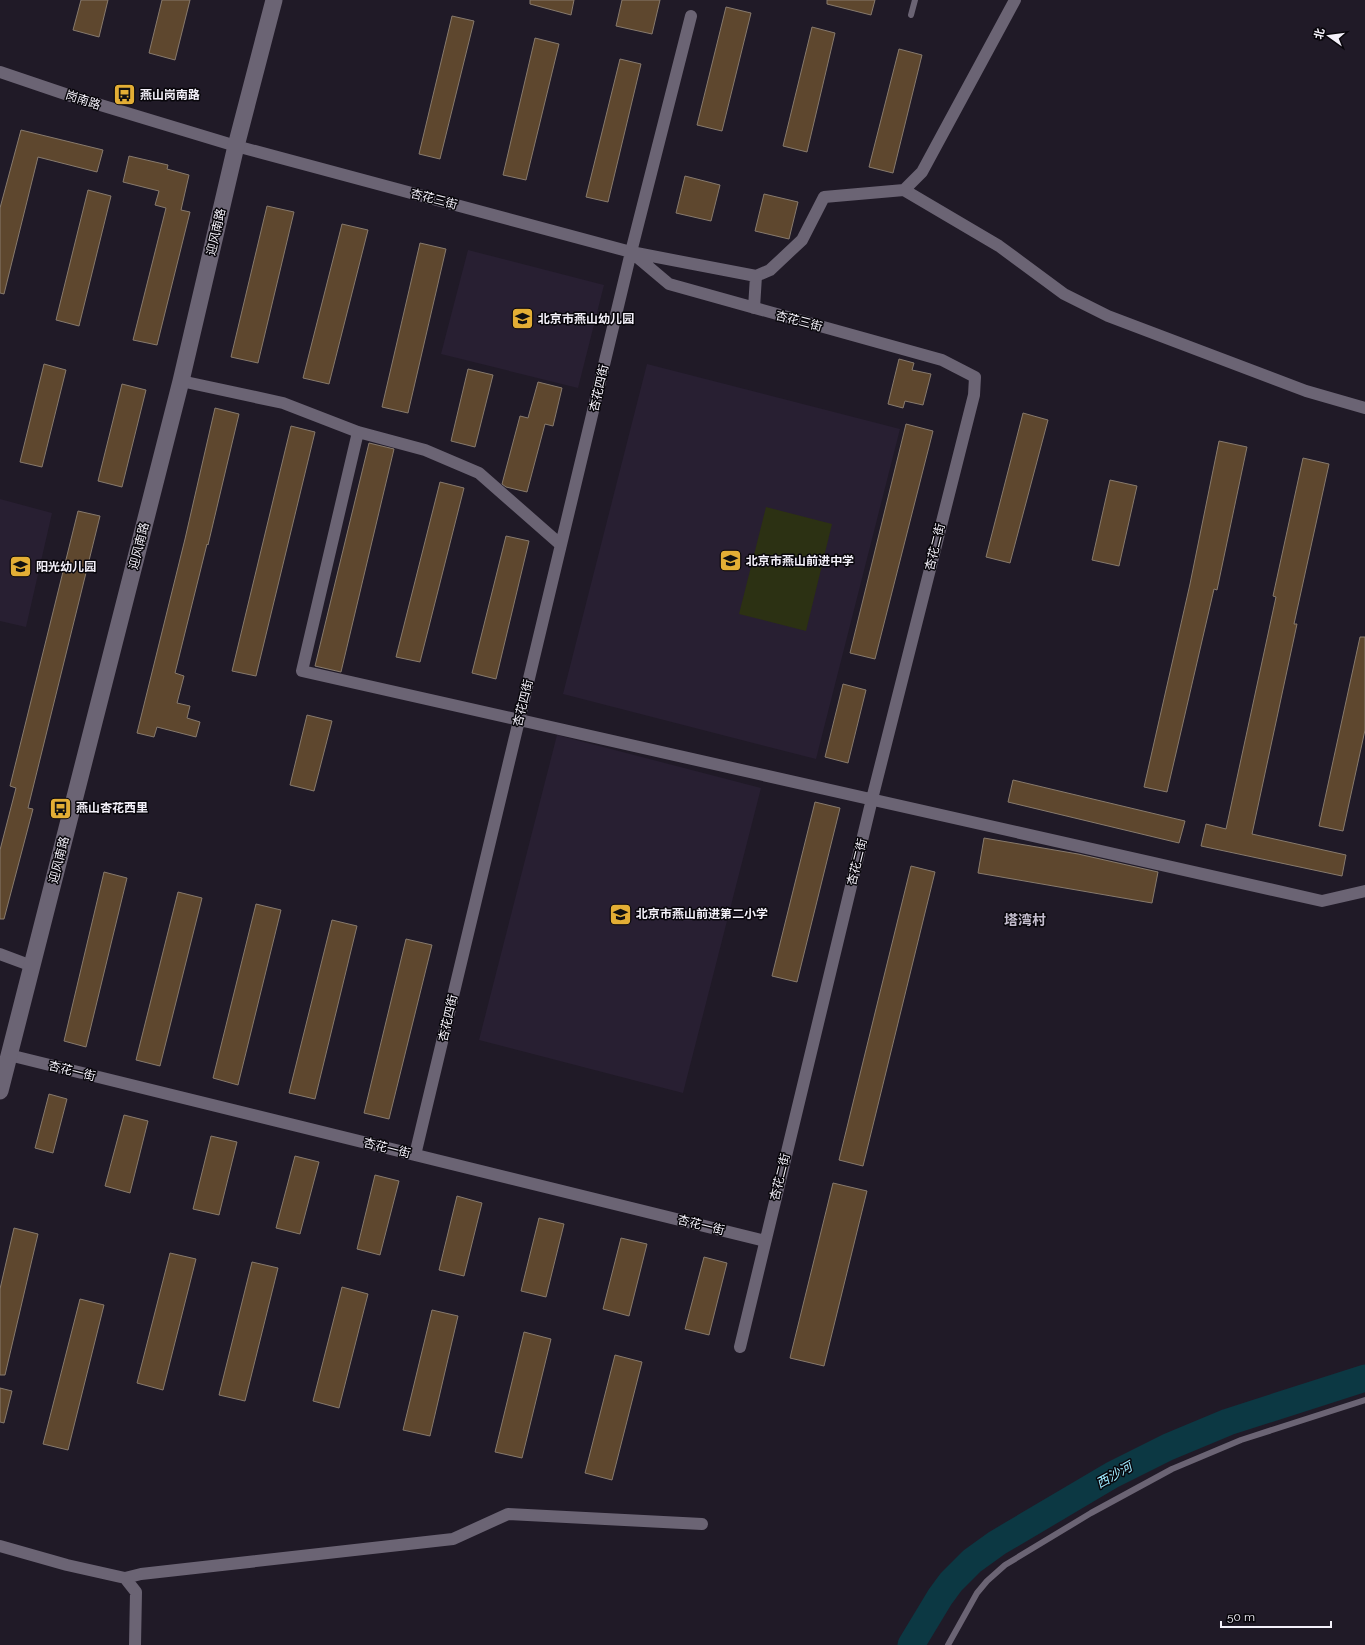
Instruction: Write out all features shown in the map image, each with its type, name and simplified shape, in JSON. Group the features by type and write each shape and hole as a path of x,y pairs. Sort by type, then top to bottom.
{"street":[{"name":"迎风南路","path":"0,1092 181,381 236,146 274,0"},
{"path":"904,190 922,172 1015,0"},
{"name":"杏花四街","path":"415,1155 631,252 691,16"},
{"name":"岗南路","path":"0,72 74,97 236,146"},
{"name":"杏花三街","path":"236,146 631,252 756,276"},
{"path":"754,308 756,276 770,270 802,240 824,197 904,190 999,246 1064,294 1108,316 1306,391 1365,408"},
{"name":"杏花三街","path":"631,252 669,284 942,360 974,377"},
{"name":"杏花二街","path":"740,1347 872,799 974,396 974,377"},
{"path":"181,381 283,403 358,432 425,450 479,472 561,545"},
{"path":"358,432 302,671 1322,900 1365,891"},
{"path":"0,954 32,966"},
{"name":"杏花一街","path":"9,1055 765,1241"},
{"path":"0,1546 67,1565 125,1578 141,1574 453,1539 508,1514 702,1524"},
{"path":"125,1578 136,1592 135,1645"}],"lane":[{"path":"911,15 915,0"},
{"path":"948,1645 977,1593 987,1581 1005,1565 1091,1513 1172,1468 1241,1440 1365,1400"}],"shaded area":[{"name":"北京市燕山幼儿园","path":"468,250 604,285 578,388 441,354"},
{"name":"北京市燕山前进中学","path":"647,364 900,429 816,759 563,694"},
{"name":"阳光幼儿园","path":"0,499 52,513 26,627 0,621"},
{"name":"北京市燕山前进第二小学","path":"557,735 761,788 683,1093 479,1040"}],"green space":[{"path":"766,507 832,524 806,631 739,614"}],"building":[{"path":"81,0 108,0 99,37 73,30"},
{"path":"162,0 190,0 175,60 149,53"},
{"path":"530,0 574,0 571,15 530,4"},
{"path":"622,0 660,0 652,34 616,26"},
{"path":"827,0 875,0 871,15 827,4"},
{"path":"726,7 751,13 722,131 697,125"},
{"path":"452,16 474,21 440,159 419,154"},
{"path":"812,27 835,33 807,152 783,146"},
{"path":"535,38 559,44 526,180 503,175"},
{"path":"899,49 922,55 893,173 869,167"},
{"path":"620,59 641,64 608,202 586,197"},
{"path":"21,130 103,150 97,172 38,157 4,294 0,293 0,208"},
{"path":"129,156 168,165 167,169 189,175 181,210 190,212 157,345 133,340 166,208 155,205 159,191 123,182"},
{"path":"685,176 720,185 711,221 676,213"},
{"path":"88,190 111,196 79,326 56,320"},
{"path":"764,194 798,202 789,239 755,231"},
{"path":"267,206 294,212 258,363 231,357"},
{"path":"342,224 368,230 329,384 303,378"},
{"path":"420,243 446,249 408,413 382,407"},
{"path":"899,359 914,363 912,370 931,374 923,405 905,401 903,408 888,404"},
{"path":"44,364 66,370 42,467 20,462"},
{"path":"468,369 493,375 475,447 451,441"},
{"path":"538,382 562,388 553,426 545,424 527,492 506,487 502,484 520,416 528,418"},
{"path":"122,384 146,390 122,487 98,481"},
{"path":"215,408 239,414 208,545 207,544 175,673 184,676 177,703 190,706 187,718 200,722 196,737 157,727 154,737 137,733 185,539"},
{"path":"1023,413 1048,420 1010,563 986,557"},
{"path":"906,424 933,431 875,659 850,653"},
{"path":"291,426 315,432 256,676 232,671"},
{"path":"1219,441 1247,447 1217,590 1214,589 1167,792 1144,787 1190,584"},
{"path":"369,443 394,449 341,672 315,666"},
{"path":"1303,458 1329,464 1294,624 1297,624 1252,834 1346,855 1342,876 1201,846 1206,824 1226,829 1276,597 1273,596"},
{"path":"1110,480 1137,486 1119,566 1092,560"},
{"path":"440,482 464,488 420,662 396,657"},
{"path":"78,511 100,516 28,808 33,809 4,919 0,919 0,850 16,788 10,786"},
{"path":"506,536 529,541 496,679 472,673"},
{"path":"1360,637 1365,637 1365,730 1343,831 1319,826"},
{"path":"843,684 866,690 848,763 825,757"},
{"path":"307,715 332,721 314,791 290,785"},
{"path":"1013,780 1185,821 1179,843 1008,802"},
{"path":"815,802 840,808 797,982 772,976"},
{"path":"984,838 1078,854 1158,872 1152,903 978,873"},
{"path":"911,866 935,872 863,1166 839,1160"},
{"path":"104,872 127,878 86,1047 64,1041"},
{"path":"178,892 202,898 160,1066 136,1060"},
{"path":"256,904 281,910 238,1085 213,1078"},
{"path":"332,920 357,926 315,1099 289,1093"},
{"path":"406,939 432,945 389,1119 364,1113"},
{"path":"49,1094 67,1099 53,1153 35,1148"},
{"path":"124,1115 148,1121 130,1193 105,1186"},
{"path":"211,1136 237,1142 219,1215 193,1209"},
{"path":"295,1156 319,1162 300,1234 276,1228"},
{"path":"375,1175 399,1181 380,1255 357,1249"},
{"path":"833,1183 867,1191 824,1366 790,1358"},
{"path":"457,1196 482,1203 464,1276 439,1270"},
{"path":"539,1218 564,1224 546,1297 521,1291"},
{"path":"14,1228 38,1234 5,1375 0,1375 0,1289"},
{"path":"621,1238 647,1244 629,1316 603,1309"},
{"path":"170,1253 196,1259 163,1390 137,1383"},
{"path":"704,1257 727,1263 709,1335 685,1329"},
{"path":"252,1262 278,1268 245,1401 219,1395"},
{"path":"342,1287 368,1294 339,1408 313,1401"},
{"path":"80,1299 104,1305 68,1450 43,1444"},
{"path":"432,1310 458,1316 430,1436 403,1430"},
{"path":"524,1332 551,1339 522,1458 495,1452"},
{"path":"615,1355 642,1362 612,1480 585,1473"},
{"path":"0,1388 12,1391 4,1423 0,1422"}],"waterway":[{"name":"西沙河","path":"911,1645 940,1597 951,1582 972,1561 997,1543 1112,1475 1168,1447 1228,1422 1365,1378"}],"place":[{"name":"燕山岗南路","path":"124,95"},
{"name":"北京市燕山幼儿园","path":"523,319"},
{"name":"北京市燕山前进中学","path":"731,561"},
{"name":"阳光幼儿园","path":"20,567"},
{"name":"燕山杏花西里","path":"60,808"},
{"name":"北京市燕山前进第二小学","path":"620,914"}],"district":[{"name":"塔湾村","path":"1025,920"}]}
